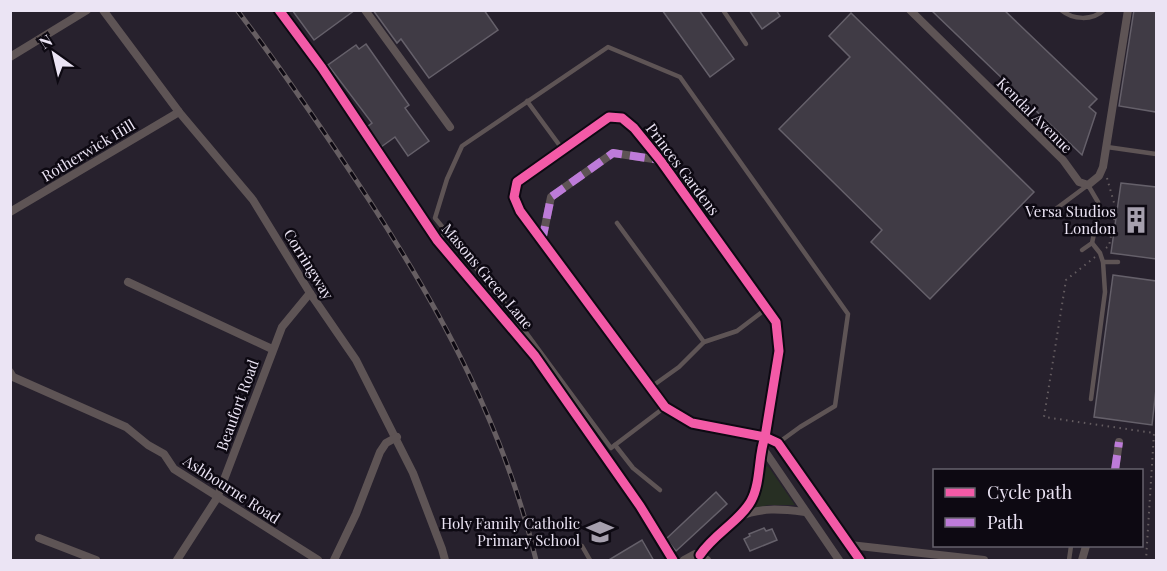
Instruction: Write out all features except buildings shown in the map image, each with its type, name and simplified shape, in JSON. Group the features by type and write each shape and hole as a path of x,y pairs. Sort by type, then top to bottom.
{"street":[{"path":"10,57 87,10"},
{"name":"Corringway","path":"103,10 179,112 253,200 310,293 356,360 397,437 445,561"},
{"path":"365,10 450,127"},
{"name":"Kendal Avenue","path":"910,10 1063,160 1078,182 1088,185"},
{"path":"1088,185 1099,176 1103,167 1128,10"},
{"name":"Rotherwick Hill","path":"10,212 179,112"},
{"name":"Princes Gardens","path":"735,519 752,500 760,464 761,446 765,437 779,351 776,322 660,160 634,128 622,118 609,117 517,182 514,197 520,211 666,407 692,423 765,437 778,443"},
{"name":"Princes Gardens","path":"543,241 550,197 613,153 660,160"},
{"path":"128,282 272,349"},
{"name":"Beaufort Road","path":"177,561 217,498 282,327 310,293"},
{"name":"Ashbourne Road","path":"10,372 13,377 126,427 148,445 164,454 174,469 318,561"},
{"path":"334,561 356,514 380,452 386,443 397,437"},
{"path":"1115,469 1119,442"},
{"path":"778,443 860,561"},
{"path":"761,446 839,561"},
{"path":"684,561 690,555 704,558 708,543 735,519 751,512 774,508 805,512"},
{"path":"825,540 839,531"},
{"path":"39,538 96,561"},
{"path":"850,545 984,561"}],"lane":[{"path":"723,10 746,44"},
{"path":"1061,10 1068,16 1086,18 1101,14 1104,10"},
{"path":"666,407 611,448 502,300 435,218 447,179 462,146 608,47 680,77 848,314 835,406 778,443"},
{"path":"527,101 563,150"},
{"path":"1107,147 1156,154"},
{"path":"1057,208 1088,185 1098,202 1098,216 1092,243 1082,250"},
{"path":"617,223 704,342"},
{"path":"437,240 447,233"},
{"path":"1091,399 1105,292 1103,262 1100,253 1092,243"},
{"path":"1103,262 1118,262"},
{"path":"651,387 679,367 704,342 737,331 766,309"},
{"path":"615,445 633,468 660,490"},
{"path":"582,546 590,561"}],"green space":[{"path":"768,466 795,505 768,505 756,508 754,505 760,494"}],"railway":[{"path":"237,10 305,104 369,200 446,329 489,418 507,464 536,560"}],"marked path":[{"path":"542,241 551,197 613,153 660,160"},
{"path":"1115,469 1119,442"}],"cycle path":[{"name":"Masons Green Lane","path":"279,10 322,68 437,240 535,356 640,506 673,560"},
{"path":"700,555 740,515 754,494 758,478 761,452 765,437 779,351 776,322 660,160 634,128 622,118 609,117 517,182 514,197 520,211 665,407 692,423 765,437 778,443 860,560"}],"place":[{"name":"Versa Studios London","path":"1136,220"},
{"name":"Holy Family Catholic Primary School","path":"600,532"}]}
